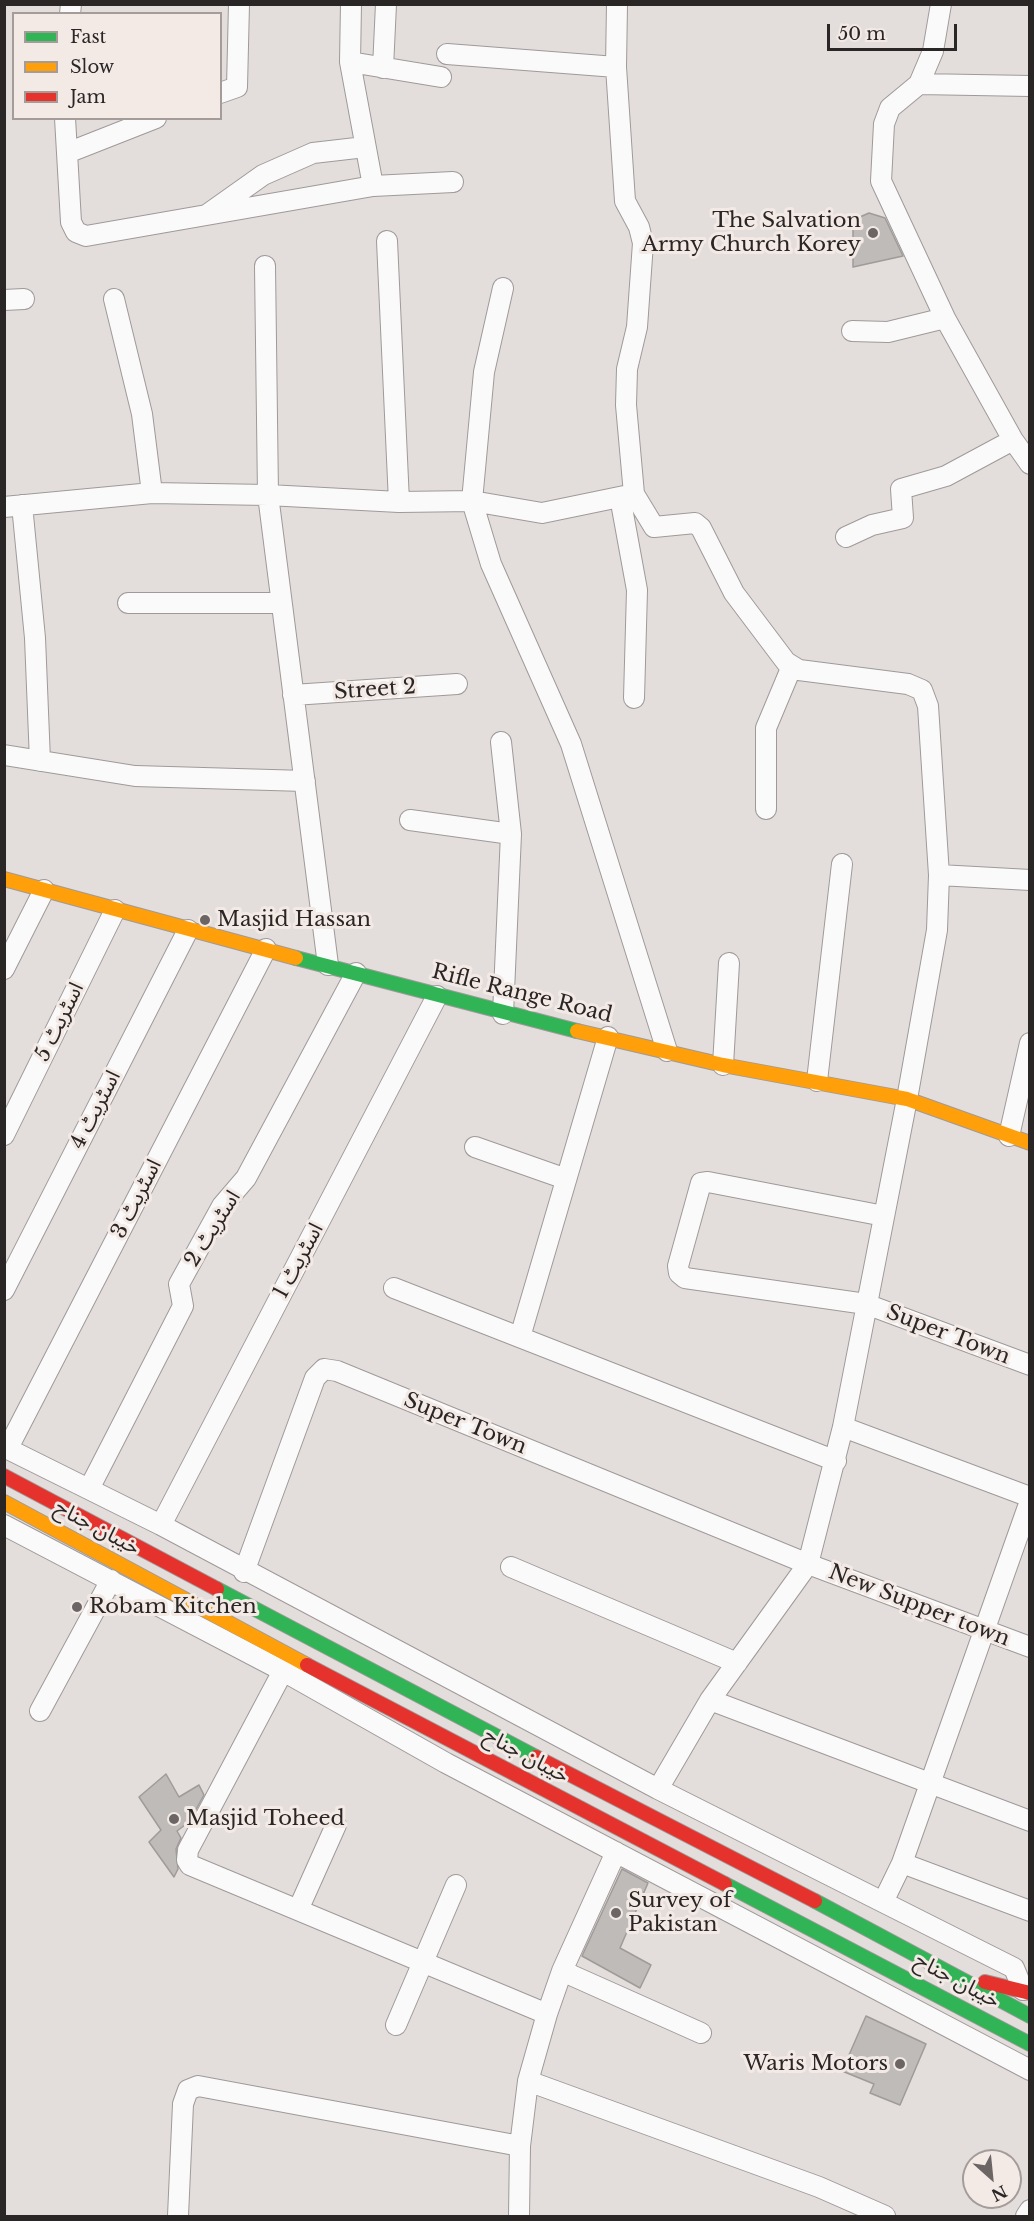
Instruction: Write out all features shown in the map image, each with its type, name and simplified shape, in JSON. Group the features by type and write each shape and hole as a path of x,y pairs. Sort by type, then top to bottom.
{"main road":[{"name":"Rifle Range Road","path":"4,879 503,1014 723,1065 907,1099 1029,1143"},
{"name":"خیبان جناح","path":"4,1476 399,1686 963,1978 1028,2015"},
{"name":"خیبان جناح","path":"4,1502 325,1675 1029,2044"},
{"path":"963,1978 1026,1991"}],"street":[{"path":"226,89 238,4"},
{"path":"351,4 350,62 373,186"},
{"path":"383,68 386,4"},
{"path":"617,4 616,67 625,201 639,227 643,243 637,327 627,369 626,405 627,495 637,590 634,698"},
{"path":"941,4 933,51 919,84 890,108 884,124 881,181 945,318 1013,440 1029,464"},
{"path":"447,54 616,67"},
{"path":"350,62 441,77"},
{"path":"919,84 1029,86"},
{"path":"64,120 71,222 76,232 86,236 203,218 373,186 453,182"},
{"path":"67,153 151,120"},
{"path":"203,218 263,175 313,153 365,147"},
{"path":"387,241 399,502"},
{"path":"265,266 268,495 328,965"},
{"path":"503,288 484,372 472,501 491,564 571,744 667,1051"},
{"path":"114,299 142,414 152,494"},
{"path":"852,331 888,332 945,318"},
{"path":"846,537 872,525 903,518 901,489 946,476 1013,440"},
{"path":"40,760 34,638 13,506 152,494 268,495 399,502 472,501 542,513 627,495"},
{"path":"627,495 654,527 695,523 701,528 734,592 786,662 799,670 908,684 922,690 928,706 939,875 937,930 907,1099 866,1304"},
{"path":"128,603 281,603"},
{"path":"766,809 766,728 792,666"},
{"name":"Street 2","path":"293,695 457,684"},
{"path":"501,742 511,834 503,1014"},
{"path":"4,755 135,776 305,781"},
{"path":"410,820 511,834"},
{"path":"818,1082 842,864"},
{"path":"939,875 1029,880"},
{"path":"4,969 44,890"},
{"name":"اسٹریٹ 5","path":"4,1135 115,910"},
{"name":"اسٹریٹ 4","path":"4,1290 188,930"},
{"name":"اسٹریٹ 3","path":"6,1448 266,949"},
{"path":"723,1065 729,963"},
{"name":"اسٹریٹ 2","path":"89,1489 183,1305 179,1284 222,1206 246,1178 356,973"},
{"name":"اسٹریٹ 1","path":"161,1525 437,996"},
{"path":"520,1337 608,1037"},
{"path":"1009,1136 1029,1043"},
{"path":"475,1147 566,1179"},
{"name":"Super Town","path":"884,1216 708,1182 701,1184 678,1266 679,1273 685,1278 866,1304 1029,1365"},
{"path":"394,1288 836,1461"},
{"name":"Super Town","path":"658,1789 711,1700 808,1564 836,1461 866,1304"},
{"name":"Super Town","path":"244,1572 315,1378 324,1369 337,1371 808,1564"},
{"path":"843,1427 1029,1499 985,1631 902,1863 884,1900"},
{"path":"6,1448 161,1525 244,1572 658,1789 884,1900 1014,1968 1026,1991"},
{"path":"4,1525 283,1671 446,1763 1029,2070"},
{"name":"New Supper town","path":"808,1564 1029,1647"},
{"path":"511,1567 737,1663"},
{"path":"40,1711 111,1580"},
{"path":"283,1671 192,1842 187,1860 190,1865 547,2014"},
{"path":"711,1700 1029,1821"},
{"path":"298,1910 336,1825"},
{"path":"519,2217 520,2146 528,2081 562,1971 616,1852"},
{"path":"902,1863 1029,1911"},
{"path":"396,2025 456,1885"},
{"path":"562,1971 701,2033"},
{"path":"528,2081 819,2187 885,2217"},
{"path":"178,2217 183,2104 188,2090 198,2086 520,2146"},
{"path":"1026,2217 1029,2210"}],"building":[{"name":"The Salvation Army Church Korey","path":"869,213 885,218 903,256 853,267 853,220"},
{"name":"Masjid Toheed","path":"166,1774 179,1797 199,1785 204,1795 189,1822 177,1831 181,1838 176,1849 178,1869 174,1877 149,1842 161,1830 139,1797"},
{"name":"Survey of Pakistan","path":"622,1869 648,1883 620,1948 651,1965 640,1988 582,1956"},
{"path":"866,2016 926,2044 900,2105 870,2093 874,2084 842,2071"}],"traffic: fast":[{"path":"296,958 577,1031"},
{"path":"217,1589 536,1757"},
{"path":"725,1884 1030,2044"},
{"path":"815,1901 1030,2016"}],"traffic: slow":[{"path":"4,879 296,958"},
{"path":"577,1031 723,1065 907,1099 1030,1143"},
{"path":"4,1502 307,1665"}],"traffic: jam":[{"path":"4,1476 217,1589"},
{"path":"307,1665 725,1884"},
{"path":"536,1757 815,1901"},
{"path":"985,1982 1030,1993"}],"place":[{"name":"The Salvation Army Church Korey","path":"873,233"},
{"name":"Masjid Hassan","path":"205,920"},
{"name":"Robam Kitchen","path":"77,1607"},
{"name":"Masjid Toheed","path":"174,1819"},
{"name":"Survey of Pakistan","path":"616,1913"},
{"name":"Waris Motors","path":"900,2064"}]}
